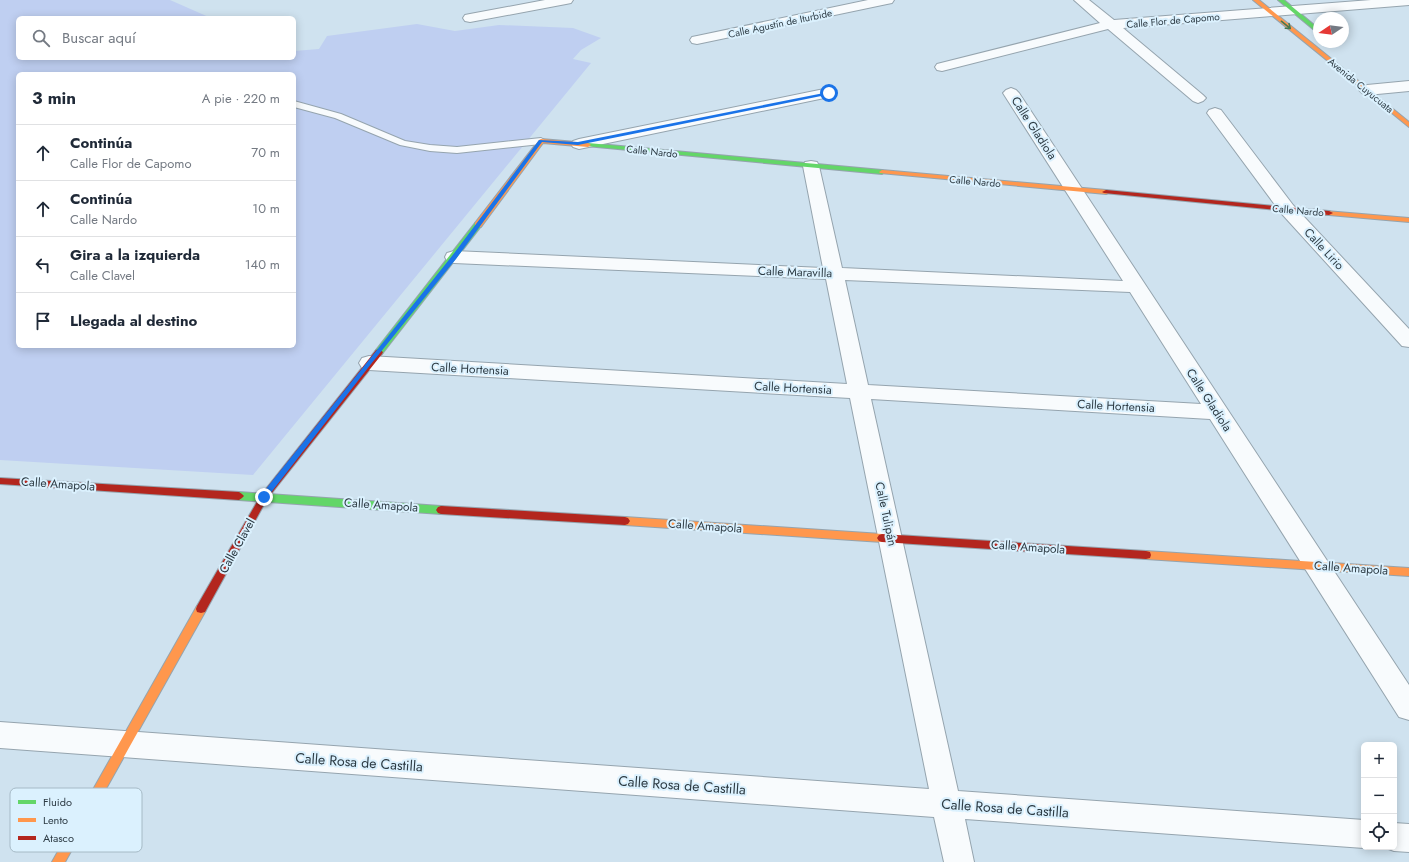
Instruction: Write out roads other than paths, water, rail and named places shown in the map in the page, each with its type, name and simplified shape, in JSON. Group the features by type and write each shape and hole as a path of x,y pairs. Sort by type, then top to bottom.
{"street":[{"path":"470,18 566,0"},
{"name":"Calle Agustín de Iturbide","path":"697,40 887,0"},
{"path":"1081,0 1198,98"},
{"name":"Avenida Cuyucuata","path":"1256,0 1270,12 1370,84 1409,125"},
{"path":"1281,0 1313,27"},
{"name":"Calle Flor de Capomo","path":"942,68 1109,25 1409,1"},
{"path":"1370,84 1386,88 1409,86"},
{"name":"Avenida Cuyucuata","path":"1386,88 1397,98"},
{"path":"578,144 829,93"},
{"name":"Calle Gladiola","path":"1011,93 1409,708"},
{"name":"Calle Lirio","path":"1215,113 1287,209 1409,341"},
{"name":"Calle Nardo","path":"541,141 1409,220"},
{"name":"Calle Clavel","path":"100,788 264,497 454,257 541,141"},
{"name":"Calle Tulipán","path":"812,166 959,862"},
{"name":"Calle Maravilla","path":"454,257 1136,287"},
{"name":"Calle Hortensia","path":"369,363 1217,412"},
{"name":"Calle Amapola","path":"0,481 1409,572"},
{"name":"Calle Rosa de Castilla","path":"0,735 1361,834"},
{"path":"1397,836 1409,838"},
{"name":"Calle Clavel","path":"58,862 64,852"}],"lane":[{"path":"296,105 338,116 403,143 430,148 457,150 541,141"}]}
